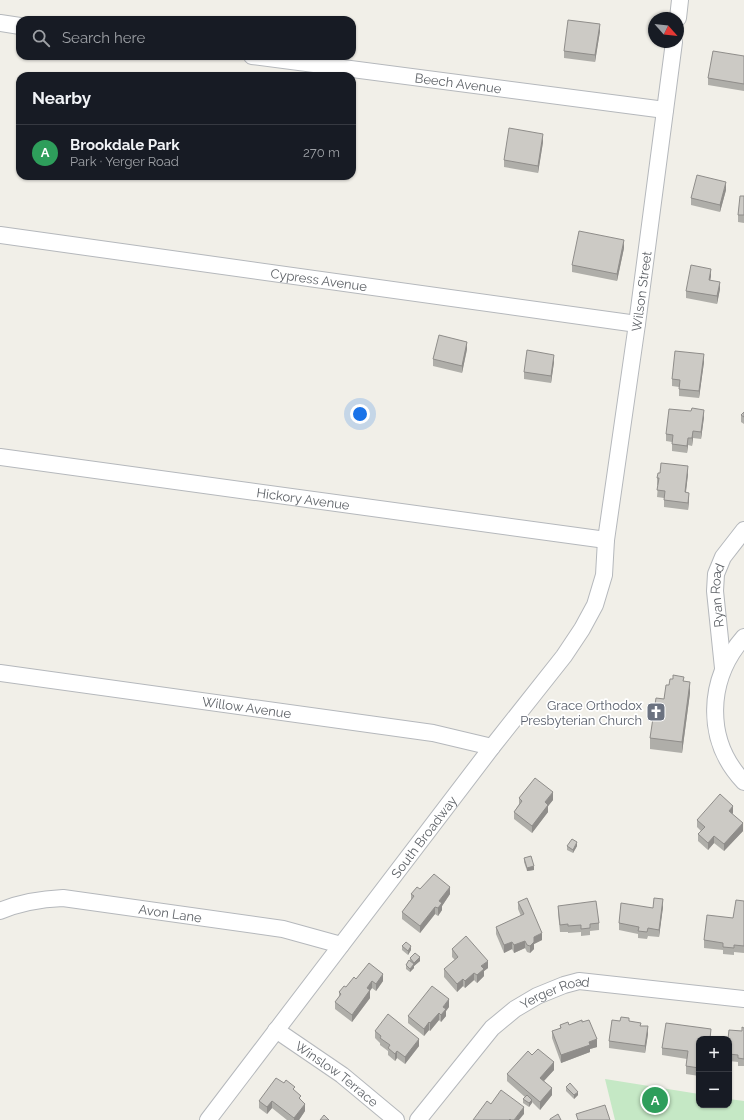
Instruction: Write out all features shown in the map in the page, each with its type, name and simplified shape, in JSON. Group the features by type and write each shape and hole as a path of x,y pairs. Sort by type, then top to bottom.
{"street":[{"path":"679,12 680,0"},
{"path":"0,23 16,25"},
{"name":"Wilson Street","path":"606,540 637,324 673,48"},
{"name":"Beech Avenue","path":"283,60 665,110"},
{"name":"Cypress Avenue","path":"0,235 637,324"},
{"name":"Hickory Avenue","path":"0,457 606,540"},
{"name":"Ryan Road","path":"723,668 715,591 716,574 723,557 744,530"},
{"name":"South Broadway","path":"208,1120 492,747 564,656 582,629 595,605 604,575 606,540"},
{"path":"744,637 734,648 723,668 716,695 715,715 718,735 725,756 744,782"},
{"name":"Willow Avenue","path":"0,672 433,733 492,747"},
{"name":"Avon Lane","path":"0,911 39,899 63,898 283,929 341,945"},
{"name":"Yerger Road","path":"418,1120 492,1028 515,1009 564,985 579,981 744,999"},
{"name":"Winslow Terrace","path":"276,1030 342,1075 396,1120"}],"green space":[{"path":"605,1079 696,1094 696,1108 732,1108 732,1099 744,1101 744,1120 615,1120"}],"building":[{"path":"568,20 600,24 595,55 564,51"},
{"path":"713,51 744,56 744,84 708,78"},
{"path":"509,128 543,134 538,166 504,160"},
{"path":"697,175 726,182 720,205 691,198"},
{"path":"740,196 744,196 744,215 738,215"},
{"path":"579,231 624,240 617,274 572,265"},
{"path":"691,265 711,269 709,280 720,282 717,296 686,291"},
{"path":"439,335 467,342 462,366 433,359"},
{"path":"527,350 554,355 551,376 524,372"},
{"path":"675,351 704,354 699,391 679,389 680,380 672,379"},
{"path":"692,408 704,410 701,432 693,431 692,438 688,438 687,446 672,444 673,435 666,434 669,409 691,411"},
{"path":"661,463 688,466 685,492 689,493 688,503 664,500 665,491 657,490 659,478 657,478 658,473 660,473"},
{"path":"673,675 684,677 683,681 690,682 682,742 650,738 656,698 664,699 666,685 669,685 670,679 673,679"},
{"path":"535,778 553,792 545,802 548,805 532,826 514,812 522,801 519,798"},
{"path":"720,794 733,806 729,811 743,823 724,844 714,836 708,843 698,834 705,827 697,820"},
{"path":"572,839 577,842 573,850 567,846"},
{"path":"531,856 534,866 527,868 524,858"},
{"path":"434,874 450,887 439,901 442,903 438,908 435,907 420,926 402,912 414,896 411,894 417,887 420,889"},
{"path":"527,898 542,933 534,937 534,942 530,946 527,945 525,941 514,945 512,942 504,945 496,927 524,914 518,902"},
{"path":"654,898 663,899 659,930 648,928 647,932 638,931 639,927 619,923 621,903 653,908"},
{"path":"736,900 744,901 744,946 734,945 734,948 723,947 723,943 704,940 707,915 733,918"},
{"path":"596,901 599,923 590,924 590,928 581,929 581,925 560,925 558,906"},
{"path":"466,936 488,961 481,966 484,969 477,975 474,973 465,981 463,979 457,984 444,969 458,957 452,949"},
{"path":"406,942 411,946 408,951 402,946"},
{"path":"415,953 420,957 414,963 410,958"},
{"path":"409,960 414,964 410,969 406,965"},
{"path":"369,963 383,974 376,984 372,981 367,988 370,990 352,1015 335,1002 341,994 339,992 344,986 346,987 354,977 356,979"},
{"path":"432,986 449,999 443,1007 446,1009 441,1015 439,1013 424,1029 408,1016"},
{"path":"388,1014 419,1039 405,1057 397,1051 395,1054 388,1048 390,1045 380,1038 381,1036 375,1031"},
{"path":"621,1017 629,1018 629,1021 641,1023 640,1026 648,1026 645,1046 609,1041 612,1020 620,1021"},
{"path":"582,1020 582,1022 589,1020 597,1039 589,1042 590,1045 561,1055 552,1031 561,1028 560,1025 568,1022 569,1025"},
{"path":"666,1023 711,1029 710,1036 696,1036 696,1068 686,1066 688,1051 662,1048"},
{"path":"742,1027 744,1028 744,1059 738,1058 738,1055 732,1054 732,1036 728,1036 729,1030 742,1031"},
{"path":"538,1049 554,1062 540,1078 552,1088 540,1102 507,1074 528,1051 532,1055"},
{"path":"276,1078 284,1083 286,1080 295,1087 293,1089 301,1096 299,1098 305,1104 294,1118 272,1101 267,1107 259,1101"},
{"path":"570,1083 578,1092 574,1095 566,1087"},
{"path":"501,1090 524,1107 514,1120 473,1120 487,1101 491,1104"},
{"path":"527,1095 532,1100 529,1103 523,1099"},
{"path":"605,1105 610,1120 578,1120 576,1114"},
{"path":"558,1114 561,1120 550,1120 550,1119"},
{"path":"324,1115 329,1120 320,1120"}],"place":[{"name":"Grace Orthodox Presbyterian Church","path":"656,712"},
{"name":"Brookdale Park","path":"655,1100"}]}
